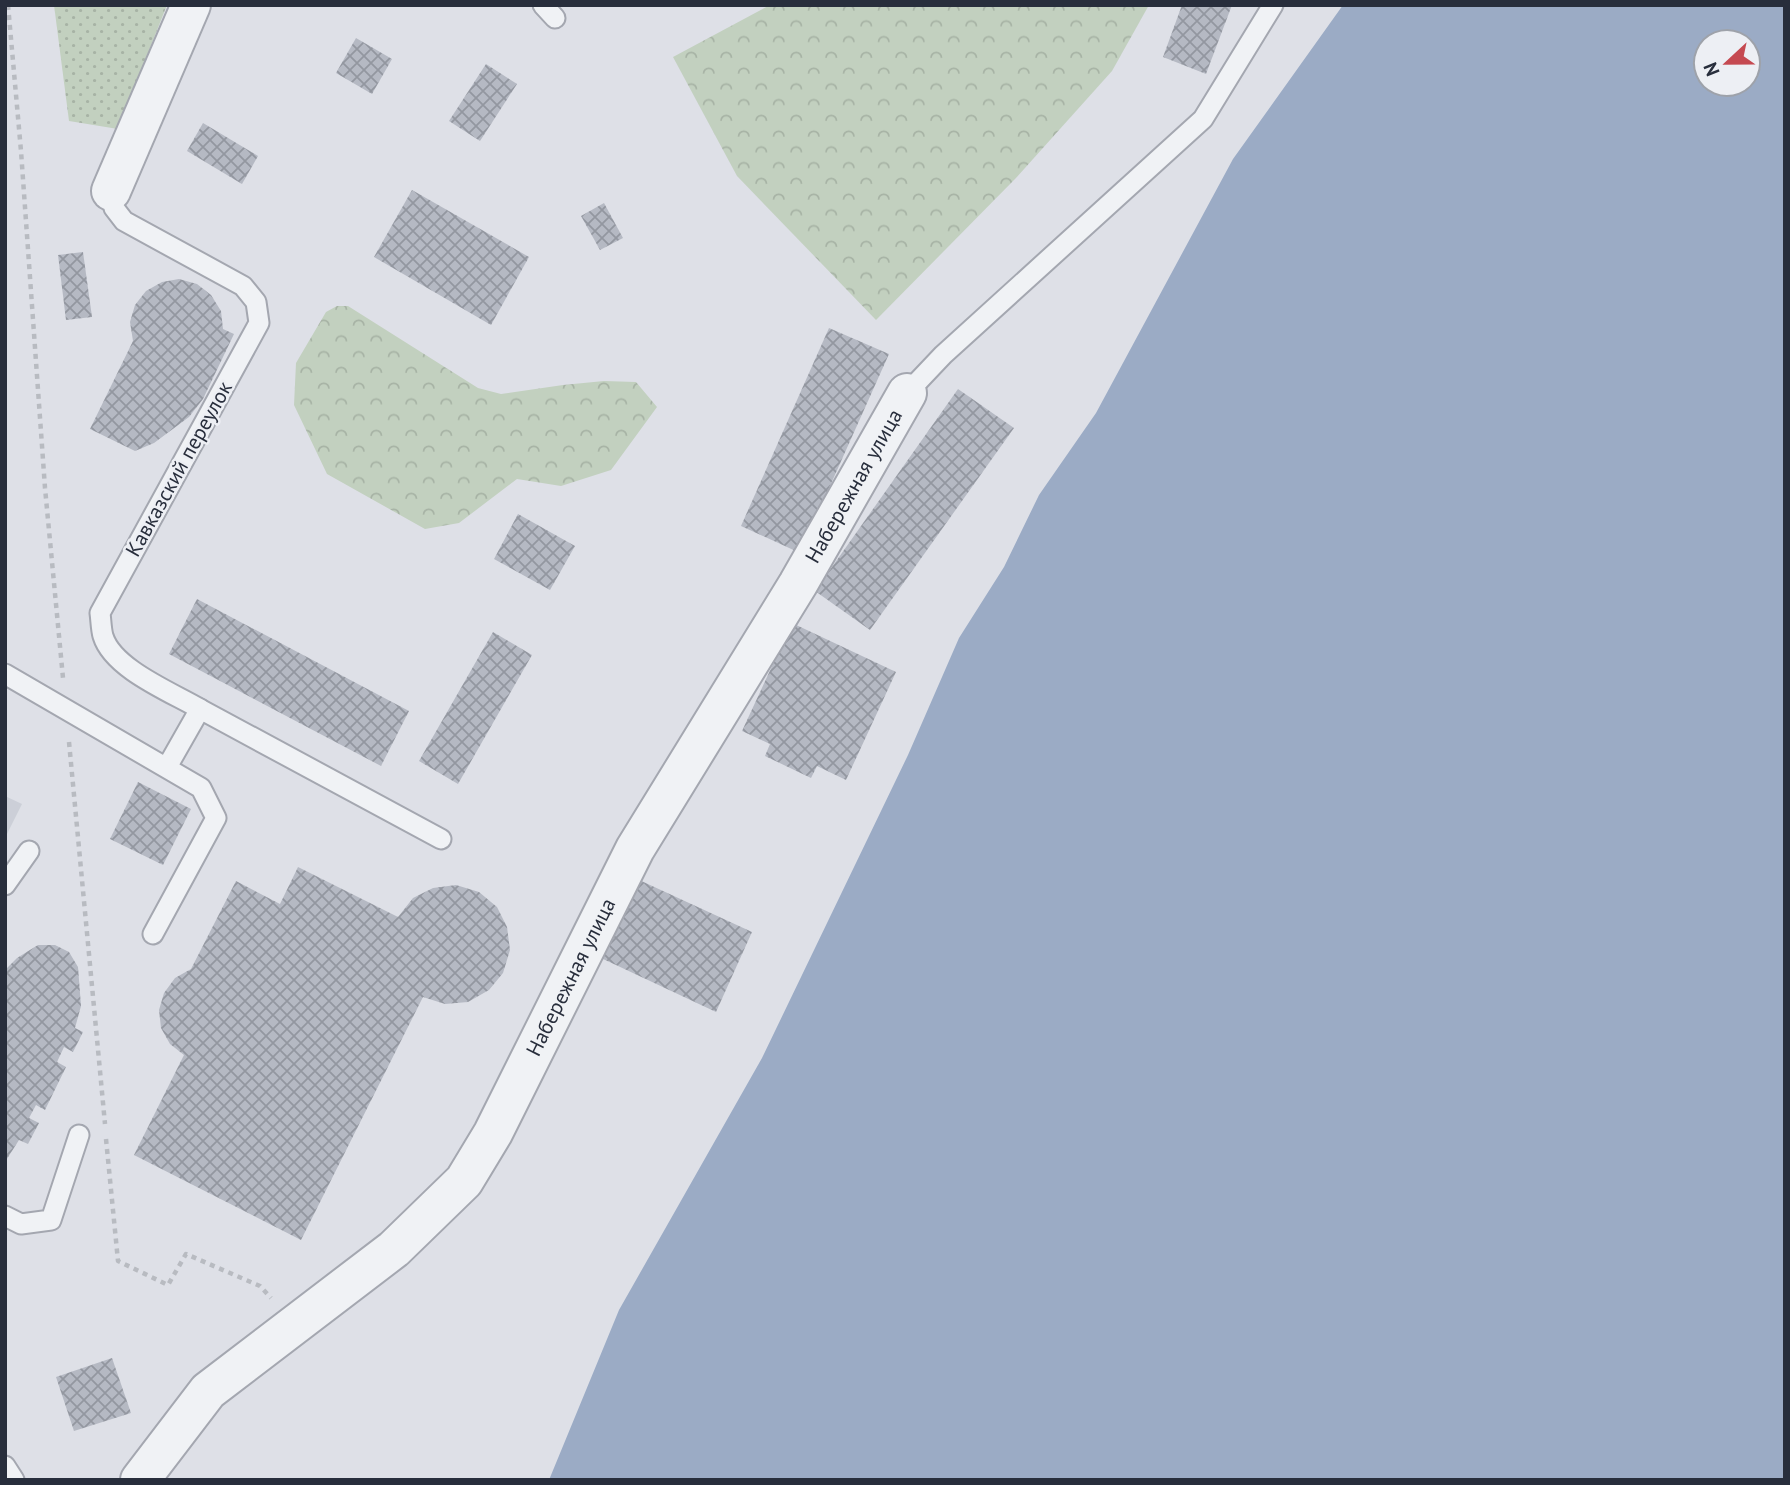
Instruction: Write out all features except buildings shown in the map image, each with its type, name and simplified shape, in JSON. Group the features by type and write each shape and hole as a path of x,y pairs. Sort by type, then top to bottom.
{"street":[{"path":"111,191 191,5"},
{"name":"Набережная улица","path":"140,1480 208,1391 394,1249 464,1181 493,1133 635,849 798,584 907,393"}],"lane":[{"path":"907,393 943,355 1203,119 1273,5"},
{"name":"Кавказский переулок","path":"111,191 114,208 124,221 243,285 256,302 259,323 100,613 103,635 111,651 122,664 200,709 440,839"},
{"path":"5,674 201,788 216,818 153,934"},
{"path":"167,767 200,709"},
{"path":"5,885 29,851"},
{"path":"5,1216 21,1224 51,1220 79,1135"},
{"path":"5,1466 14,1480"}],"path":[{"path":"8,5 22,150 45,488 118,1261 168,1285 186,1254 260,1286"}],"shaded area":[{"path":"5,796 22,804 5,838"}],"green space":[{"path":"54,5 167,5 118,129 69,121"},
{"path":"770,5 1149,5 1112,71 1015,179 876,320 737,176 673,57"},
{"path":"337,306 348,306 478,388 501,394 604,381 636,382 657,407 611,470 561,486 517,479 459,523 425,529 327,474 294,405 296,363 326,312"}],"water":[{"path":"1343,5 1785,5 1785,1480 549,1480 619,1310 762,1058 908,755 959,638 1004,567 1039,495 1096,413 1233,159"}]}
